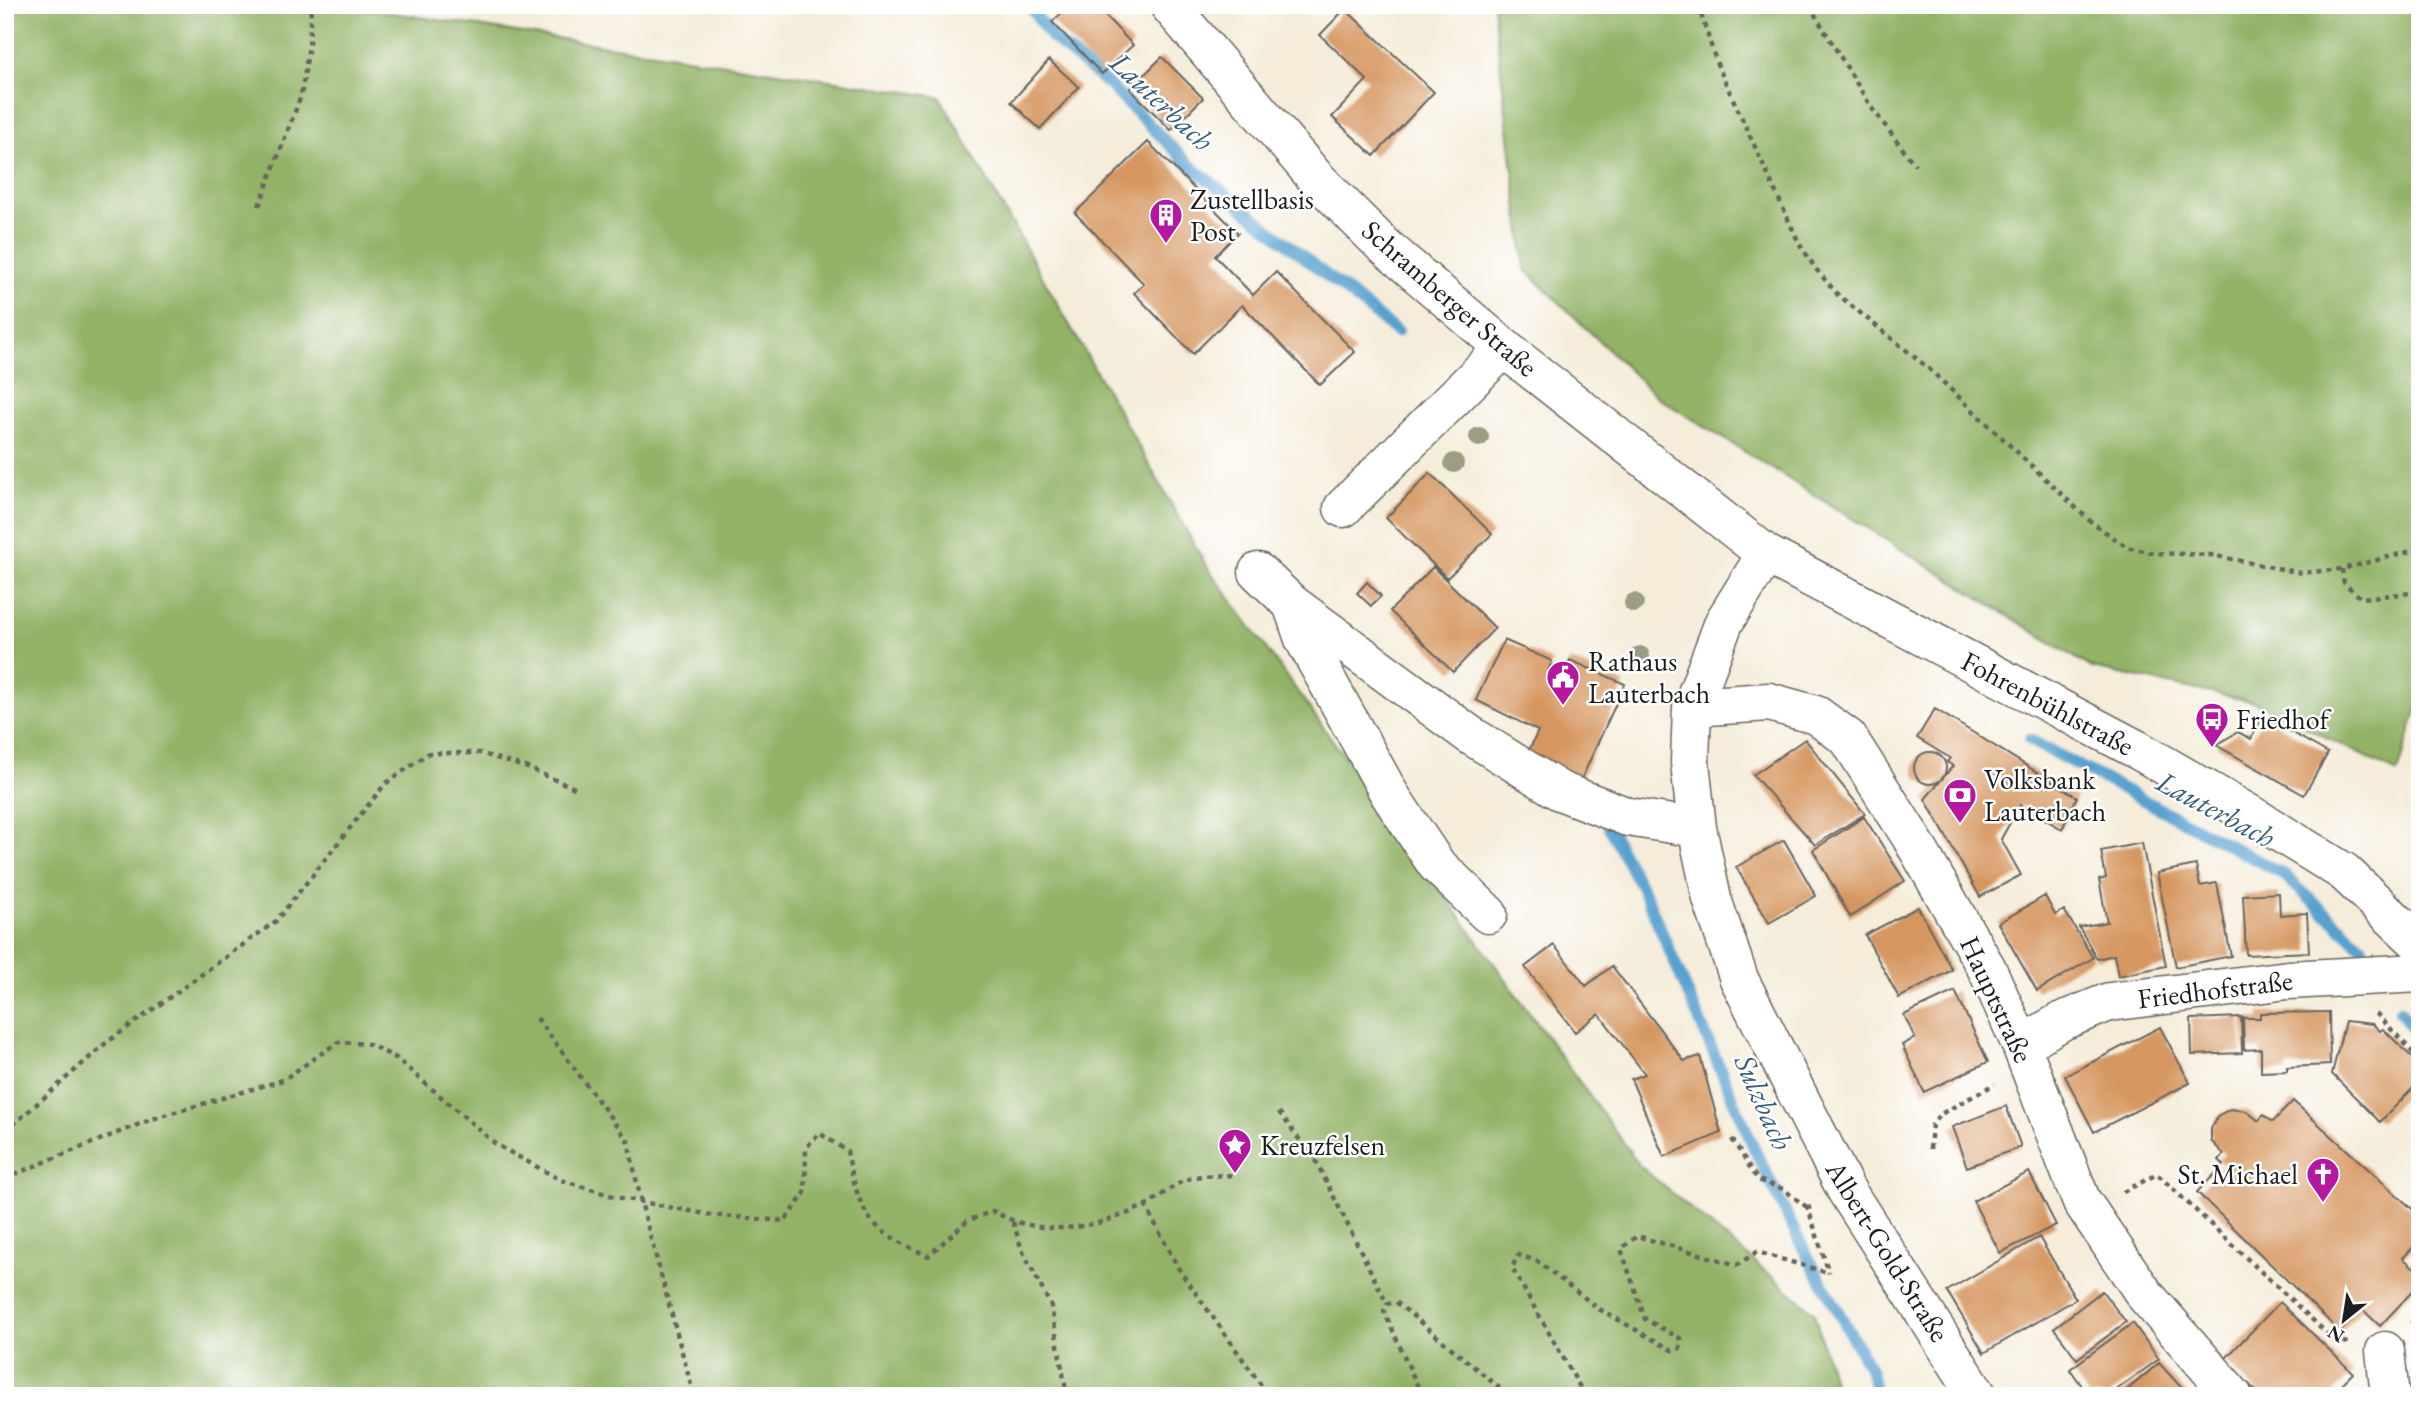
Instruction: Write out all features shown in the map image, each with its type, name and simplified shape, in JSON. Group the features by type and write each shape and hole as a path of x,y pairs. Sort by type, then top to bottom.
{"street":[{"name":"Schramberger Straße","path":"1169,5 1316,178 1382,244 1504,348 1766,554"},
{"path":"1343,508 1504,348"},
{"name":"Albert-Gold-Straße","path":"1766,554 1724,622 1692,706 1690,762 1697,828 1712,899 1739,979 1846,1190 1978,1396"},
{"name":"Fohrenbühlstraße","path":"1766,554 2089,724 2251,815 2343,872 2420,944"},
{"path":"1258,572 1292,604 1470,735 1560,791 1628,817 1697,828"},
{"path":"1292,604 1304,639 1390,795 1436,864 1488,914"},
{"name":"Hauptstraße","path":"1692,706 1769,702 1816,715 1848,738 1911,837 1987,969 2021,1045 2047,1118 2088,1210 2145,1295 2233,1396"},
{"name":"Friedhofstraße","path":"2021,1045 2062,1021 2109,1002 2288,980 2420,973"},
{"path":"2385,1351 2390,1396"}],"path":[{"path":"259,206 301,96 309,45 311,5"},
{"path":"1698,5 1717,64 1799,243 1815,268 1838,295 1927,367 2091,522 2127,547 2153,553 2211,555 2302,573 2342,569 2420,549"},
{"path":"1810,5 1871,107 1915,165"},
{"path":"2342,569 2344,583 2361,598 2420,592"},
{"path":"5,1132 106,1042 276,921 385,784 429,753 480,753 525,767 577,789"},
{"path":"537,1018 628,1141 641,1202 694,1396"},
{"path":"2378,1019 2420,1060"},
{"path":"5,1178 152,1119 283,1080 338,1042 368,1044 396,1058 497,1145 561,1180 641,1202 711,1215 785,1221 805,1193 806,1148 819,1133 847,1150 862,1210 890,1239 928,1256 967,1220 993,1211 1013,1222 1051,1229 1095,1226 1145,1205 1188,1178 1235,1175"},
{"path":"1930,1149 1932,1125 1939,1115 1996,1083 2021,1045"},
{"path":"1279,1112 1317,1163 1387,1304 1384,1311 1422,1396"},
{"path":"1732,1139 1758,1180 1783,1189 1808,1208"},
{"path":"2088,1210 2157,1174 2334,1340 2385,1351"},
{"path":"1145,1205 1180,1271 1269,1396"},
{"path":"1013,1222 1022,1250 1051,1306 1067,1396"},
{"path":"1585,1396 1512,1268 1518,1255 1537,1261 1599,1309 1672,1350 1681,1348 1681,1339 1645,1319 1620,1249 1637,1236 1737,1265 1757,1252 1829,1273"},
{"path":"1387,1304 1396,1302 1509,1396"}],"green space":[{"path":"5,5 341,5 940,97 1206,565 1641,1167 1814,1312 1837,1396 5,1396"},
{"path":"1493,5 2420,5 2420,698 2398,773 2255,702 2092,668 1657,397 1525,269"}],"building":[{"path":"1070,5 1095,5 1133,45 1102,74 1052,22"},
{"path":"1345,9 1434,92 1374,156 1332,117 1367,80 1320,35"},
{"path":"1162,57 1203,98 1171,130 1130,89"},
{"path":"1049,60 1079,87 1040,129 1011,102"},
{"name":"Zustellbasis Post","path":"1148,142 1238,233 1215,256 1253,295 1276,272 1355,352 1320,385 1242,305 1193,354 1134,293 1144,284 1075,213"},
{"path":"1430,473 1492,534 1447,578 1386,518"},
{"path":"1433,567 1495,628 1453,672 1390,611"},
{"path":"1367,582 1381,596 1371,606 1357,593"},
{"path":"1504,640 1552,661 1549,669 1563,675 1570,660 1625,684 1579,784 1527,755 1538,731 1476,700"},
{"path":"1935,709 2077,797 2062,829 2020,805 2001,839 2021,875 1980,897 1925,799 1953,766 1947,762 1950,758 1917,738"},
{"path":"2263,716 2328,753 2304,795 2216,745 2238,732 2251,739"},
{"path":"1805,739 1865,814 1815,845 1753,775"},
{"path":"1930,752 1941,757 1946,768 1941,779 1930,784 1919,779 1914,768 1919,757"},
{"path":"1864,817 1905,881 1850,917 1813,850"},
{"path":"1784,840 1816,896 1769,923 1736,867"},
{"path":"2142,843 2166,966 2118,976 2114,955 2097,959 2079,927 2107,922 2099,880 2106,878 2101,851"},
{"path":"2196,865 2200,886 2217,883 2231,956 2176,967 2157,873"},
{"path":"2279,893 2280,915 2307,913 2309,952 2246,955 2243,895"},
{"path":"2045,896 2055,915 2064,910 2093,958 2037,991 1998,923"},
{"path":"1918,907 1952,970 1899,998 1865,935"},
{"path":"1554,945 1586,986 1612,966 1684,1061 1700,1056 1721,1133 1664,1157 1631,1079 1645,1074 1599,1014 1575,1032 1525,967"},
{"path":"1955,991 1988,1062 1924,1092 1902,1045 1915,1038 1904,1015"},
{"path":"2329,1012 2330,1065 2287,1067 2287,1071 2261,1072 2261,1049 2244,1050 2243,1018 2260,1018 2260,1013"},
{"path":"2241,1017 2242,1053 2192,1055 2191,1019"},
{"path":"2345,1021 2373,1024 2380,1031 2383,1029 2420,1065 2420,1081 2380,1122 2332,1074"},
{"path":"2160,1027 2190,1083 2094,1132 2065,1076"},
{"name":"St. Michael","path":"2293,1101 2420,1216 2420,1240 2403,1258 2420,1273 2420,1283 2380,1326 2362,1309 2340,1332 2197,1192 2224,1165 2219,1160 2224,1154 2211,1141 2211,1128 2218,1116 2230,1109 2246,1111 2259,1121 2263,1115 2273,1122"},
{"path":"2006,1106 2021,1147 1967,1167 1952,1127"},
{"path":"2029,1172 2056,1225 2000,1253 1973,1201"},
{"path":"2039,1237 2076,1299 1984,1353 1947,1291"},
{"path":"2102,1291 2126,1322 2077,1359 2054,1328"},
{"path":"2280,1302 2353,1373 2330,1396 2261,1396 2224,1360"},
{"path":"2133,1323 2159,1359 2108,1396 2089,1396 2070,1369"},
{"path":"2159,1363 2189,1396 2120,1396"}],"waterway":[{"name":"Lauterbach","path":"1029,5 1051,37 1110,86 1191,166 1397,332"},
{"name":"Lauterbach","path":"2030,740 2283,874 2362,947"},
{"name":"Sulzbach","path":"1608,826 1648,900 1754,1148 1801,1244 1871,1371 1876,1396"},
{"name":"Lauterbach","path":"2400,1011 2420,1039"}],"place":[{"name":"Zustellbasis Post","path":"1166,245"},
{"name":"Rathaus Lauterbach","path":"1563,707"},
{"name":"Friedhof","path":"2212,749"},
{"name":"Volksbank Lauterbach","path":"1960,825"},
{"name":"Kreuzfelsen","path":"1235,1175"},
{"name":"St. Michael","path":"2323,1204"}]}
